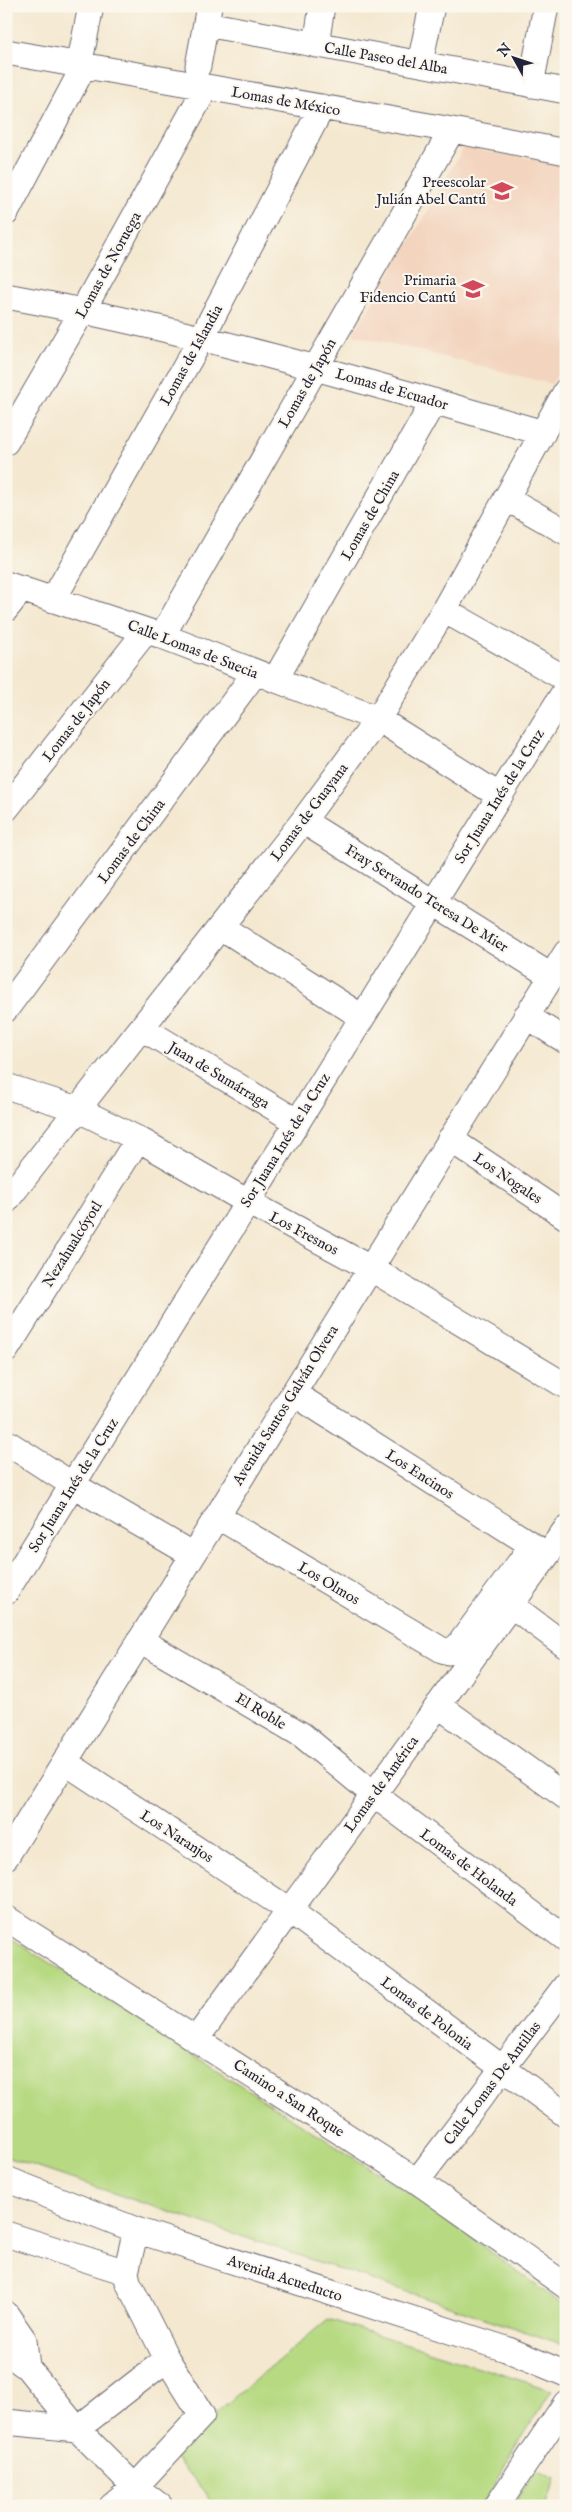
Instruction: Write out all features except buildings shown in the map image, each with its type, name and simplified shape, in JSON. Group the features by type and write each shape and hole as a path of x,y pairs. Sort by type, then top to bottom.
{"street":[{"path":"6,213 83,58 91,6"},
{"path":"316,45 322,6"},
{"path":"420,63 432,6"},
{"path":"531,85 546,6"},
{"name":"Calle Paseo del Alba","path":"207,15 316,45 566,91"},
{"name":"Lomas de Noruega","path":"6,442 83,310 202,76 207,15"},
{"name":"Lomas de México","path":"6,52 83,58 202,76 322,107 566,152"},
{"name":"Lomas de Islandia","path":"53,600 201,339 322,107"},
{"name":"Lomas de Japón","path":"6,809 154,633 316,367 452,130"},
{"name":"Lomas de Ecuador","path":"6,296 83,310 316,367 542,432"},
{"name":"Lomas de Guayana","path":"6,1201 303,821 378,720 444,610 566,391"},
{"name":"Lomas de China","path":"6,1008 265,676 434,401"},
{"path":"506,498 566,532"},
{"path":"6,609 14,587"},
{"name":"Calle Lomas de Suecia","path":"14,587 154,633 378,720 500,796"},
{"path":"444,610 566,679"},
{"name":"Sor Juana Inés de la Cruz","path":"6,1592 246,1202 566,690"},
{"name":"Fray Servando Teresa De Mier","path":"303,821 551,976"},
{"path":"221,927 362,1017"},
{"name":"Avenida Santos Galván Olvera","path":"6,1857 566,954"},
{"path":"526,1016 566,1041"},
{"name":"Juan de Sumárraga","path":"142,1028 296,1122"},
{"name":"Los Fresnos","path":"6,1086 77,1109 138,1139 246,1202 370,1268 566,1386"},
{"name":"Nezahualcóyotl","path":"6,1350 138,1139"},
{"name":"Los Nogales","path":"450,1139 566,1217"},
{"name":"Los Encinos","path":"293,1392 540,1550"},
{"path":"6,1442 73,1485 193,1555"},
{"name":"Los Olmos","path":"217,1516 442,1650 449,1652 458,1646 540,1550"},
{"name":"Lomas de América","path":"197,2038 511,1605 540,1550 566,1529"},
{"path":"511,1605 566,1646"},
{"name":"El Roble","path":"140,1640 302,1735 373,1794"},
{"path":"438,1705 566,1797"},
{"name":"Los Naranjos","path":"65,1762 289,1910"},
{"name":"Lomas de Holanda","path":"373,1794 566,1939"},
{"name":"Lomas de Polonia","path":"289,1910 503,2070 566,2114"},
{"name":"Camino a San Roque","path":"6,1918 417,2180 566,2286"},
{"name":"Calle Lomas De Antillas","path":"417,2180 566,1986"},
{"name":"Avenida Acueducto","path":"6,2179 136,2230 506,2349 566,2374"},
{"path":"112,2506 135,2487 202,2415 167,2359 128,2282 126,2272 136,2230"},
{"path":"6,2234 126,2272"},
{"path":"6,2314 24,2340 27,2366"},
{"path":"6,2352 27,2366 77,2429 135,2487 160,2506"},
{"path":"8,2425 77,2429 167,2359"},
{"path":"496,2506 566,2403"}],"shaded area":[{"name":"Primaria Fidencio Cantú","path":"463,148 566,164 566,358 552,384 353,334 424,218"}],"green space":[{"path":"6,1935 415,2197 566,2307 566,2339 562,2344 6,2157"},
{"path":"328,2319 551,2390 481,2506 215,2506 170,2451"},
{"path":"536,2470 555,2479 545,2506 514,2506"}],"place":[{"name":"Preescolar Julián Abel Cantú","path":"502,191"},
{"name":"Primaria Fidencio Cantú","path":"473,289"}]}
